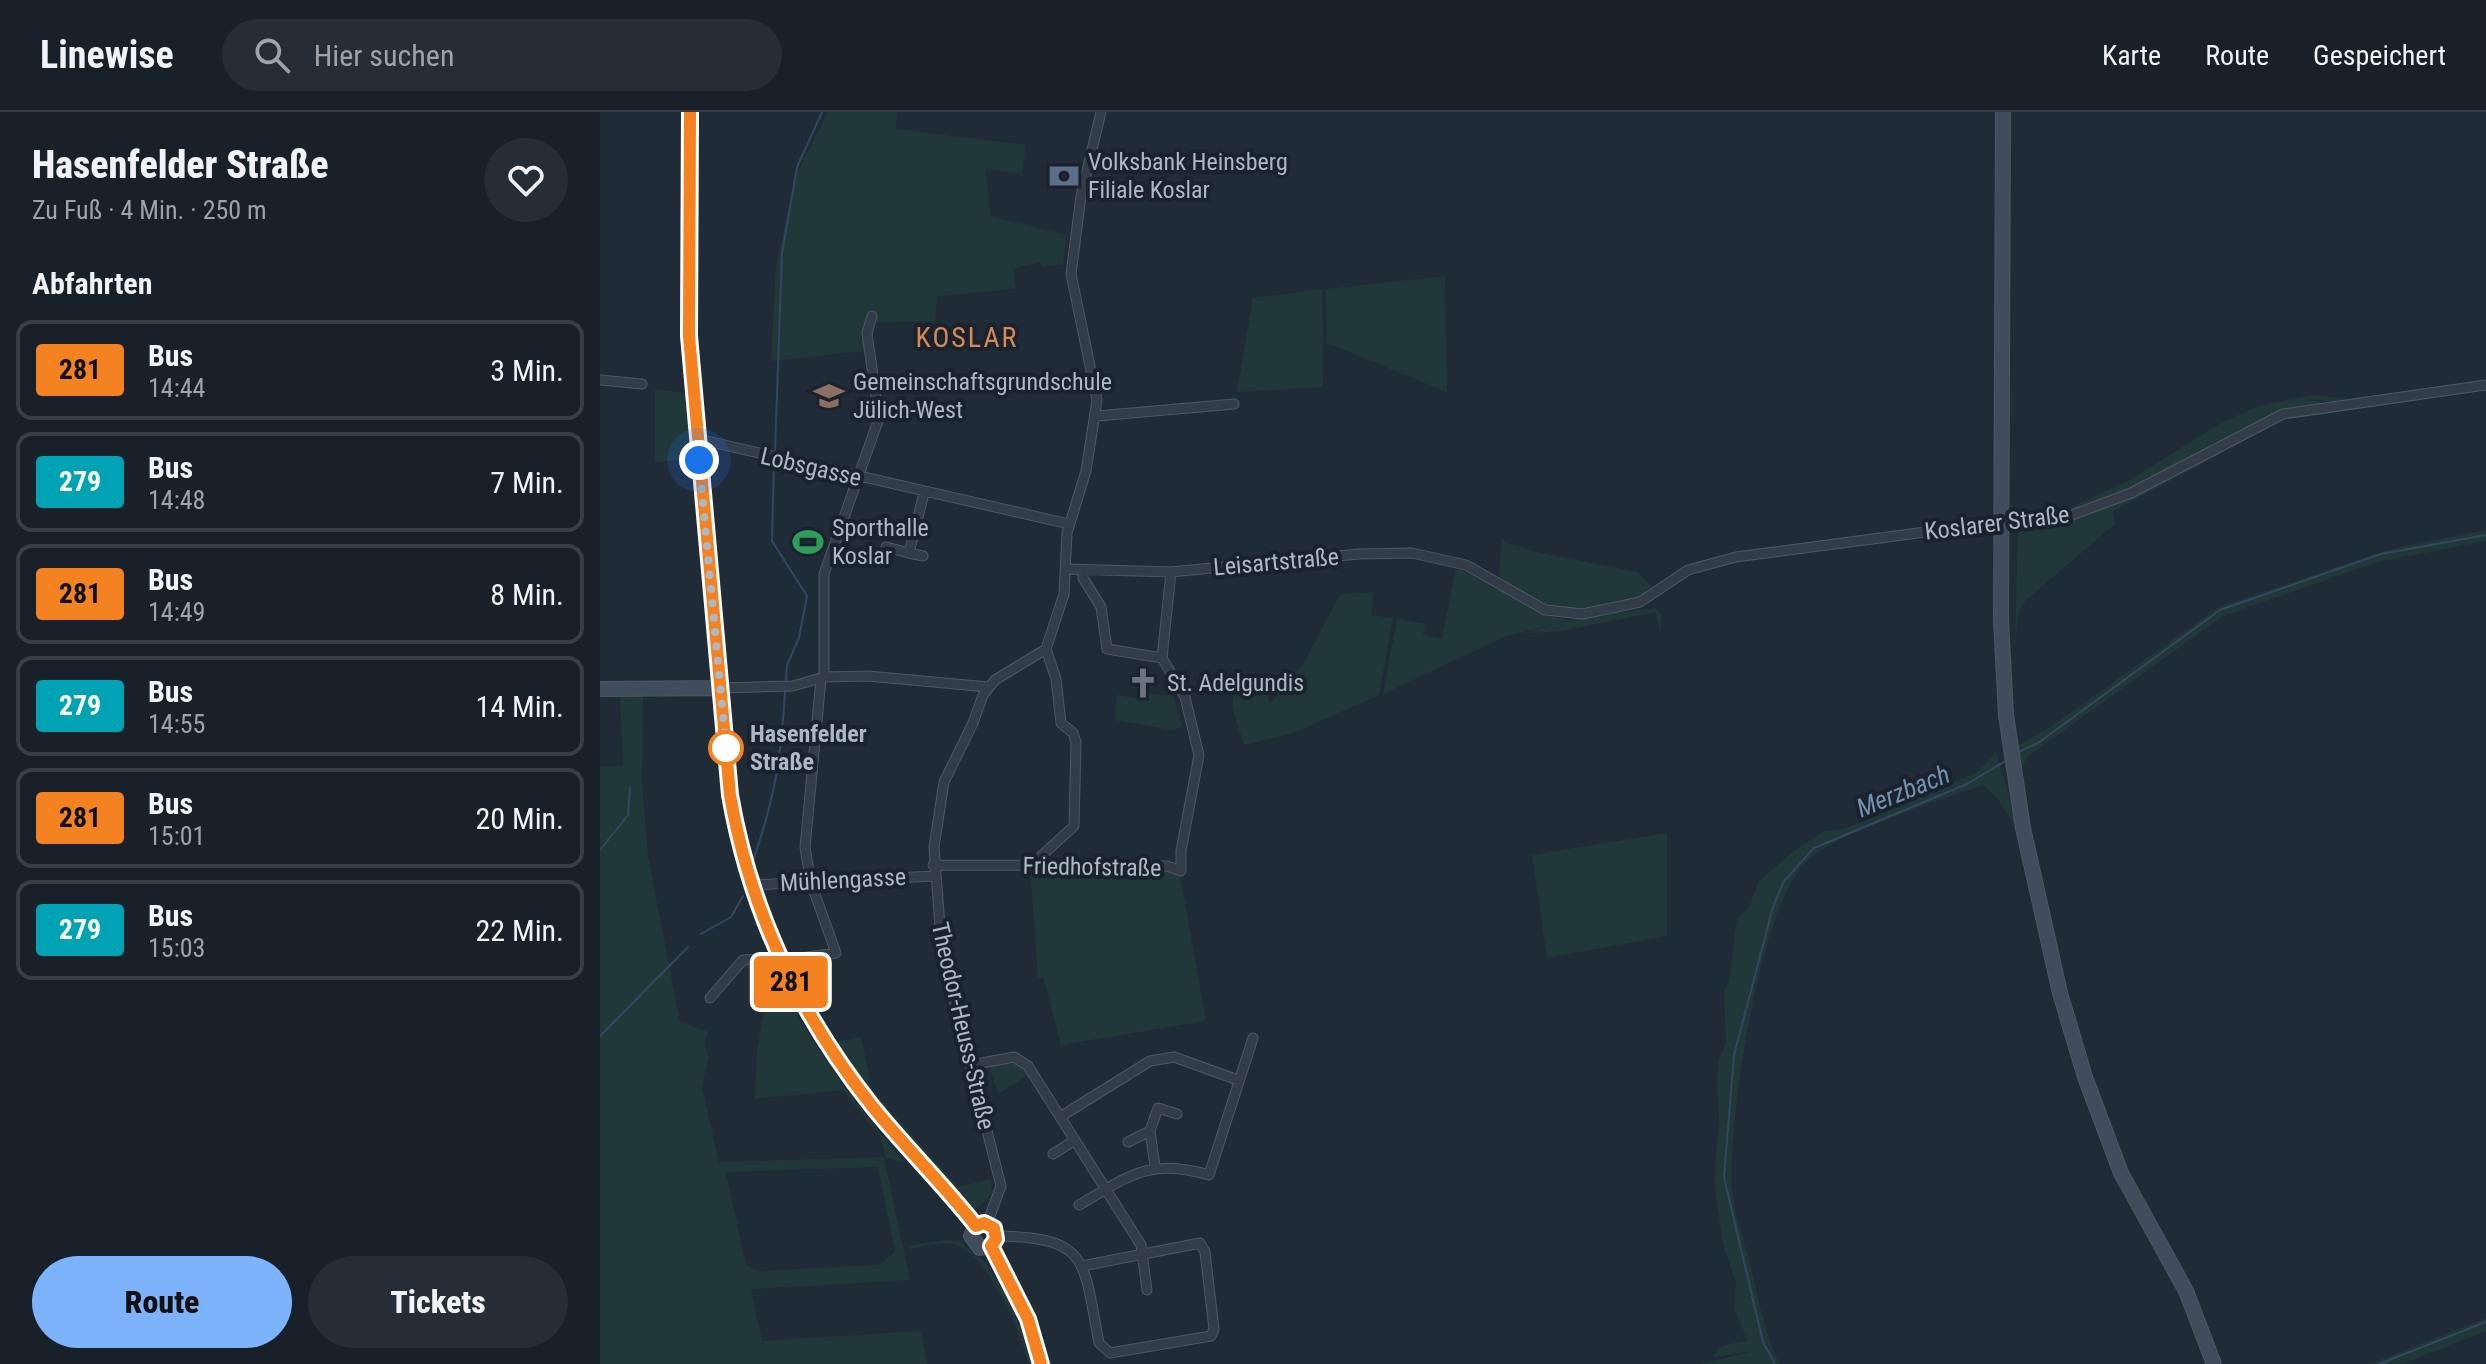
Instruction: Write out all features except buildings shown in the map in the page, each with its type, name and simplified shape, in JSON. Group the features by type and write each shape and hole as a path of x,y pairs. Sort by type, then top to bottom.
{"street":[{"path":"690,112 689,336 730,795 742,859 780,958 808,1012 849,1075 988,1233 1028,1319 1041,1364"},
{"path":"600,689 778,687 823,678 868,676 988,687 1046,649 1058,619 1067,569 1069,524 1086,471 1097,416 1097,400 1071,274 1081,196 1101,112"},
{"path":"2003,112 2003,668 2013,767 2051,956 2085,1077 2121,1173 2186,1291 2214,1364"},
{"path":"801,971 800,958 836,953 811,883 805,847 823,678 824,574 879,418 867,333 872,316"},
{"path":"600,380 642,384"},
{"name":"Koslarer Straße","path":"1640,602 1676,577 1707,562 2001,522 2046,520 2084,512 2131,493 2283,414 2486,385"},
{"path":"1097,416 1234,404"},
{"name":"Lobsgasse","path":"698,439 1069,524"},
{"path":"909,553 924,493"},
{"path":"886,547 923,556"},
{"name":"Leisartstraße","path":"1067,569 1171,572 1387,552 1449,560 1481,573 1533,604 1560,614 1583,614 1640,602"},
{"path":"1083,570 1083,578 1101,607 1107,649 1162,658 1171,572"},
{"path":"1035,866 1038,859 1074,826 1076,742 1073,733 1061,723 1056,679 1046,649"},
{"name":"Friedhofstraße","path":"934,870 1167,866 1181,871 1181,851 1199,755 1185,697 1162,658"},
{"name":"Theodor-Heuss-Straße","path":"988,687 944,782 934,870 942,953 1001,1186 988,1233"},
{"name":"Mühlengasse","path":"751,885 811,883 934,870"},
{"path":"710,998 743,960 780,958"},
{"path":"1079,1205 1155,1166 1179,1166 1209,1175 1253,1038"},
{"path":"1060,1117 1150,1061 1174,1057 1238,1080"},
{"path":"971,1065 1020,1059 1028,1066 1144,1255 1147,1290"},
{"path":"1155,1166 1150,1131 1158,1108 1177,1114"},
{"path":"1128,1142 1150,1131"},
{"path":"1053,1154 1075,1140"},
{"path":"988,1233 1051,1239 1070,1249 1082,1266 1099,1343 1110,1353 1211,1336 1214,1329 1205,1252 1200,1243 1082,1266"}],"green space":[{"path":"828,112 897,112 896,129 1026,145 1022,174 985,169 991,216 1066,235 1063,265 1042,266 1040,262 1013,269 1016,289 937,296 935,321 865,323 865,351 771,361 776,265 797,173"},
{"path":"1445,276 1447,392 1327,343 1326,289"},
{"path":"1322,289 1323,387 1237,392 1253,298"},
{"path":"2486,380 2339,403 2307,399 2327,404 2272,415 2124,493 2047,518 2053,510 2073,506 2130,480 2219,424 2261,405 2315,395 2349,399"},
{"path":"655,389 686,393 692,459 655,462"},
{"path":"2218,449 2220,454 2113,511 2115,524 2025,601 2019,612 2015,646 2018,527 2058,522"},
{"path":"2486,530 2486,541 2378,562 2223,616 2028,756 2019,774 2017,746 2049,728 2219,607 2387,550"},
{"path":"1502,537 1507,543 1541,553 1637,572 1652,587 1636,598 1605,606 1574,609 1537,601 1499,578"},
{"path":"1456,567 1540,613 1568,621 1506,636 1383,694 1397,619 1425,624 1423,635 1442,639"},
{"path":"1374,592 1371,615 1393,618 1379,695 1294,733 1244,745 1232,707 1234,691 1267,693 1270,704 1303,665 1340,594"},
{"path":"1656,608 1661,615 1661,635 1656,612 1561,631 1521,634 1583,617"},
{"path":"1142,693 1173,696 1182,726 1173,730 1114,720 1117,695 1141,699"},
{"path":"643,695 642,783 648,856 680,1022 708,1032 704,1044 709,1056 702,1087 719,1162 884,1157 910,1280 751,1289 762,1341 921,1331 927,1364 600,1364 600,766 623,766 620,696","holes":["878,1167 895,1251 880,1265 759,1271 746,1265 726,1172"]},
{"path":"1996,752 2020,833 2073,1048 2069,1050 2060,1022 2015,826 1998,799 1983,785 1863,829 1820,851 1806,862 1789,887 1760,969 1741,1068 1732,1157 1732,1189 1737,1216 1765,1326 1780,1364 1700,1364 1755,1351 1713,1357 1720,1347 1747,1340 1734,1309 1736,1283 1723,1244 1714,1181 1719,1120 1719,1058 1726,1044 1724,990 1729,982 1737,919 1748,909 1759,881 1791,853 1825,831 1843,829 1872,818 1978,772"},
{"path":"1667,833 1667,936 1547,958 1532,855"},
{"path":"1030,868 1167,868 1180,875 1206,1021 1061,1045 1043,977 1038,978"},
{"path":"772,966 800,1019 832,1069 905,1163 886,1158 880,1136 843,1090 755,1099 757,1050"},
{"path":"861,1037 872,1090 958,1187 991,1179 990,1194 981,1204 972,1210 867,1092 832,1042"},
{"path":"1015,1062 1028,1075 998,1094 989,1066"},
{"path":"946,1240 962,1242 986,1263 1013,1312 1031,1364 1028,1364 1010,1313 977,1260 965,1249 952,1244 909,1249 911,1245"},
{"path":"2486,1318 2486,1331 2402,1364 2370,1364"}],"waterway":[{"path":"775,451 782,253 797,167 822,112"},
{"path":"774,462 772,541 807,596 799,638 787,665 786,681"},
{"name":"Merzbach","path":"2019,752 2038,743 2220,610 2381,554 2486,535"},
{"path":"753,861 776,778 785,692"},
{"name":"Merzbach","path":"1775,1364 1763,1342 1724,1177 1734,1055 1773,907 1784,881 1814,848 1967,784 2007,760"},
{"path":"600,850 628,815 630,788"},
{"path":"701,934 731,917 743,896"},
{"path":"600,1036 688,947"},
{"path":"2379,1364 2486,1322"}],"bus line":[{"name":"281","path":"690,112 689,336 730,795 742,859 780,958 828,1045 873,1107 976,1226 984,1223 994,1228 996,1239 991,1246 1028,1319 1041,1364"}],"place":[{"name":"Volksbank Heinsberg Filiale Koslar","path":"1064,176"},
{"name":"Gemeinschaftsgrundschule Jülich-West","path":"829,396"},
{"name":"Sporthalle Koslar","path":"808,542"},
{"name":"St. Adelgundis","path":"1143,683"},
{"name":"Hasenfelder Straße","path":"726,748"}],"district":[{"name":"KOSLAR","path":"967,337"}],"route":[{"path":"699,460 726,748"}]}
